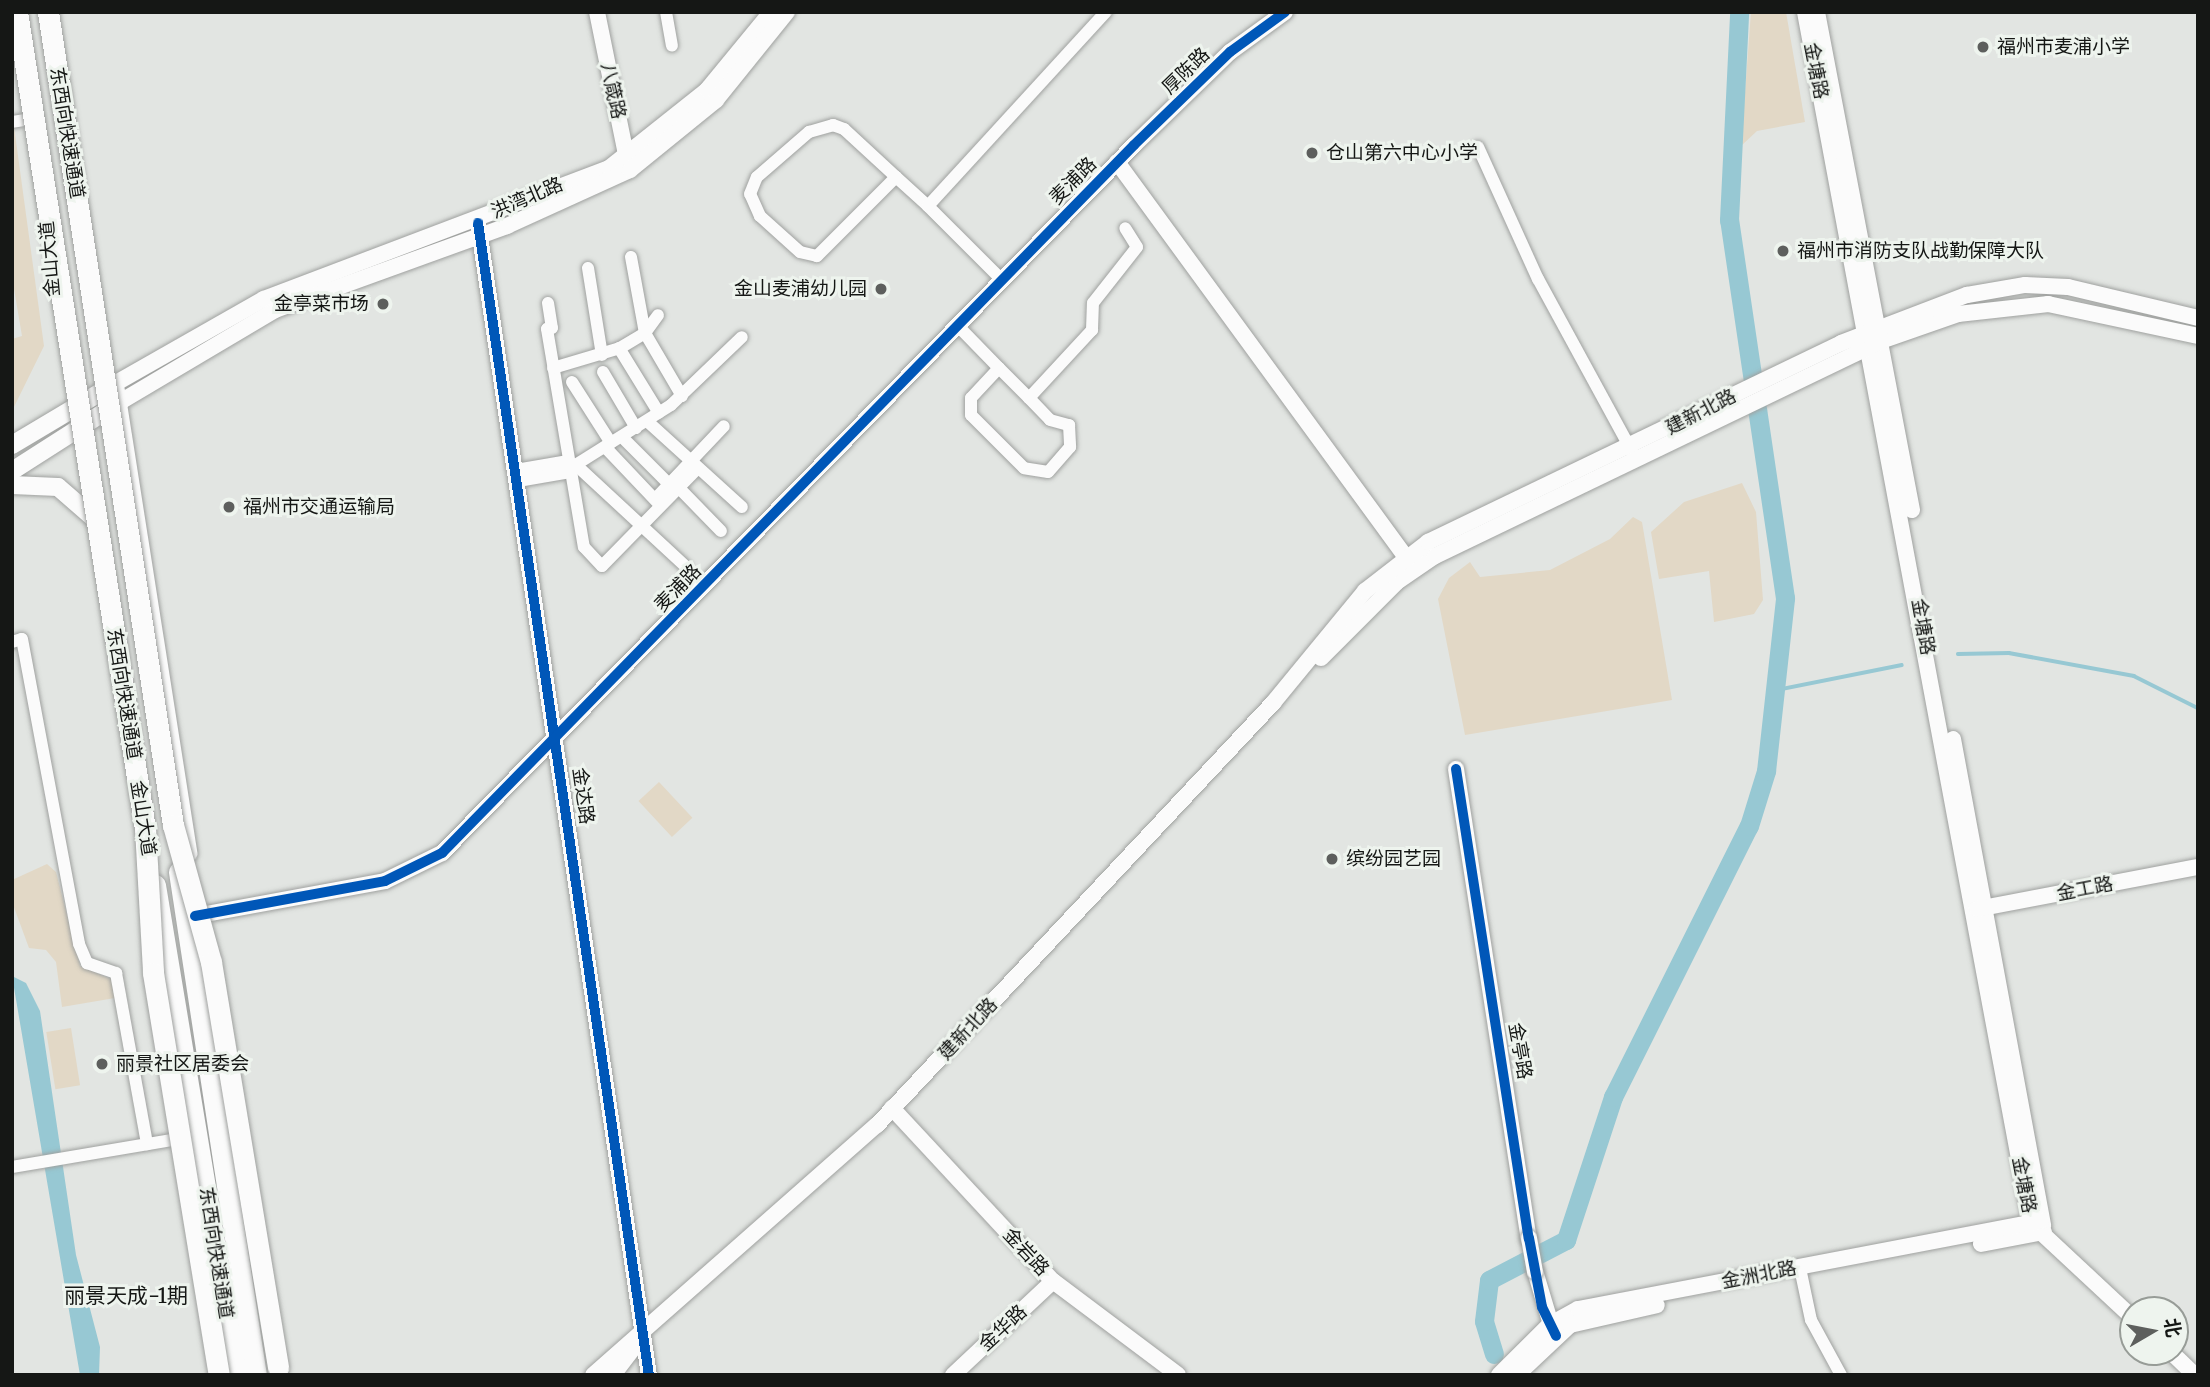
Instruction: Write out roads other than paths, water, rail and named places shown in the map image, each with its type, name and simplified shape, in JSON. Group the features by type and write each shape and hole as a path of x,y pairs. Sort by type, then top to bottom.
{"highway":[{"name":"东西向快速通道","path":"18,12 145,828 234,1375"},
{"name":"东西向快速通道","path":"50,12 256,1375"},
{"path":"173,825 211,962 274,1373"},
{"path":"145,828 153,973 219,1375"}],"main road":[{"name":"金山大道","path":"18,12 36,118 50,271 75,431 95,519 234,1375"},
{"name":"金山大道","path":"50,12 150,575 195,916 274,1373"},
{"name":"八箴路","path":"597,12 628,164"},
{"name":"洪湾北路","path":"628,164 707,90 771,12"},
{"name":"洪湾北路","path":"120,402 275,310 479,230 628,164 716,100 787,12"},
{"name":"厚陈路","path":"1117,162 1230,52 1285,12"},
{"name":"金塘路","path":"1805,12 1874,337"},
{"name":"金塘路","path":"1816,12 2040,1229 2119,1305"},
{"path":"1117,162 1411,564"},
{"name":"麦浦路","path":"195,916 413,871 459,838 1117,162"},
{"name":"洪湾北路","path":"116,383 264,299 479,230"},
{"name":"金达路","path":"479,230 557,737 649,1375"},
{"name":"建新北路","path":"593,1375 643,1335 892,1108 1273,703 1411,564 1632,451 1874,337 1940,302 2025,285 2099,292 2198,318"},
{"name":"建新北路","path":"1874,337 1958,314 2048,304 2198,336"},
{"path":"12,445 116,383"},
{"path":"12,471 120,402"},
{"path":"12,485 58,487 95,519"},
{"name":"金亭路","path":"1456,769 1529,1238 1535,1271 1552,1330"},
{"name":"金工路","path":"1979,909 2198,867"},
{"name":"金岩路","path":"892,1108 1053,1281 1178,1375"},
{"name":"金洲北路","path":"1499,1375 1552,1330 1589,1319 1801,1272 2040,1229"},
{"name":"金华路","path":"953,1375 1053,1281"},
{"name":"金洲北路","path":"1517,1375 1552,1330"},
{"name":"建新北路","path":"613,1375 643,1335"}],"street":[{"path":"666,12 672,44"},
{"path":"928,206 1069,60 1064,55 1106,12"},
{"path":"12,122 36,118"},
{"path":"896,177 817,256 800,252 760,216 750,194 757,177 809,132 833,125 896,177 928,206 1001,279"},
{"path":"1478,148 1538,279 1632,451"},
{"path":"1029,398 1092,330 1093,303 1138,247 1125,228"},
{"path":"631,257 645,333 682,396"},
{"path":"588,268 602,355"},
{"path":"548,303 553,368 581,541 602,566 642,526 658,503 693,466 724,426"},
{"path":"553,368 619,348 645,333 658,315"},
{"path":"957,325 1029,398 1070,429 1068,452 1040,474 1024,468 971,415 971,398 999,368"},
{"path":"517,476 571,467 641,425 682,396 742,337"},
{"path":"619,348 659,413"},
{"path":"603,372 641,425 742,508"},
{"path":"572,382 658,503"},
{"path":"613,442 674,486 721,531"},
{"path":"571,467 686,567"},
{"path":"12,642 22,639 79,944 87,963 116,973 147,1144"},
{"path":"12,1167 195,1136"},
{"path":"1801,1272 1811,1320 1841,1375"}],"water":[{"path":"12,976 26,983 40,1011 76,1255 100,1347 99,1375 80,1375"}],"waterway":[{"path":"1494,1354 1484,1321 1489,1280 1566,1240 1613,1097 1749,826 1766,771 1785,598 1729,220 1739,12"},
{"path":"1958,654 2009,653 2134,676 2198,708"},
{"path":"1777,690 1902,665"}],"place":[{"name":"福州市麦浦小学","path":"1983,47"},
{"name":"仓山第六中心小学","path":"1312,153"},
{"name":"福州市消防支队战勤保障大队","path":"1783,251"},
{"name":"金山麦浦幼儿园","path":"881,289"},
{"name":"金亭菜市场","path":"383,304"},
{"name":"福州市交通运输局","path":"229,507"},
{"name":"缤纷园艺园","path":"1332,859"},
{"name":"丽景社区居委会","path":"102,1064"}],"district":[{"name":"丽景天成-1期","path":"126,1296"}]}
